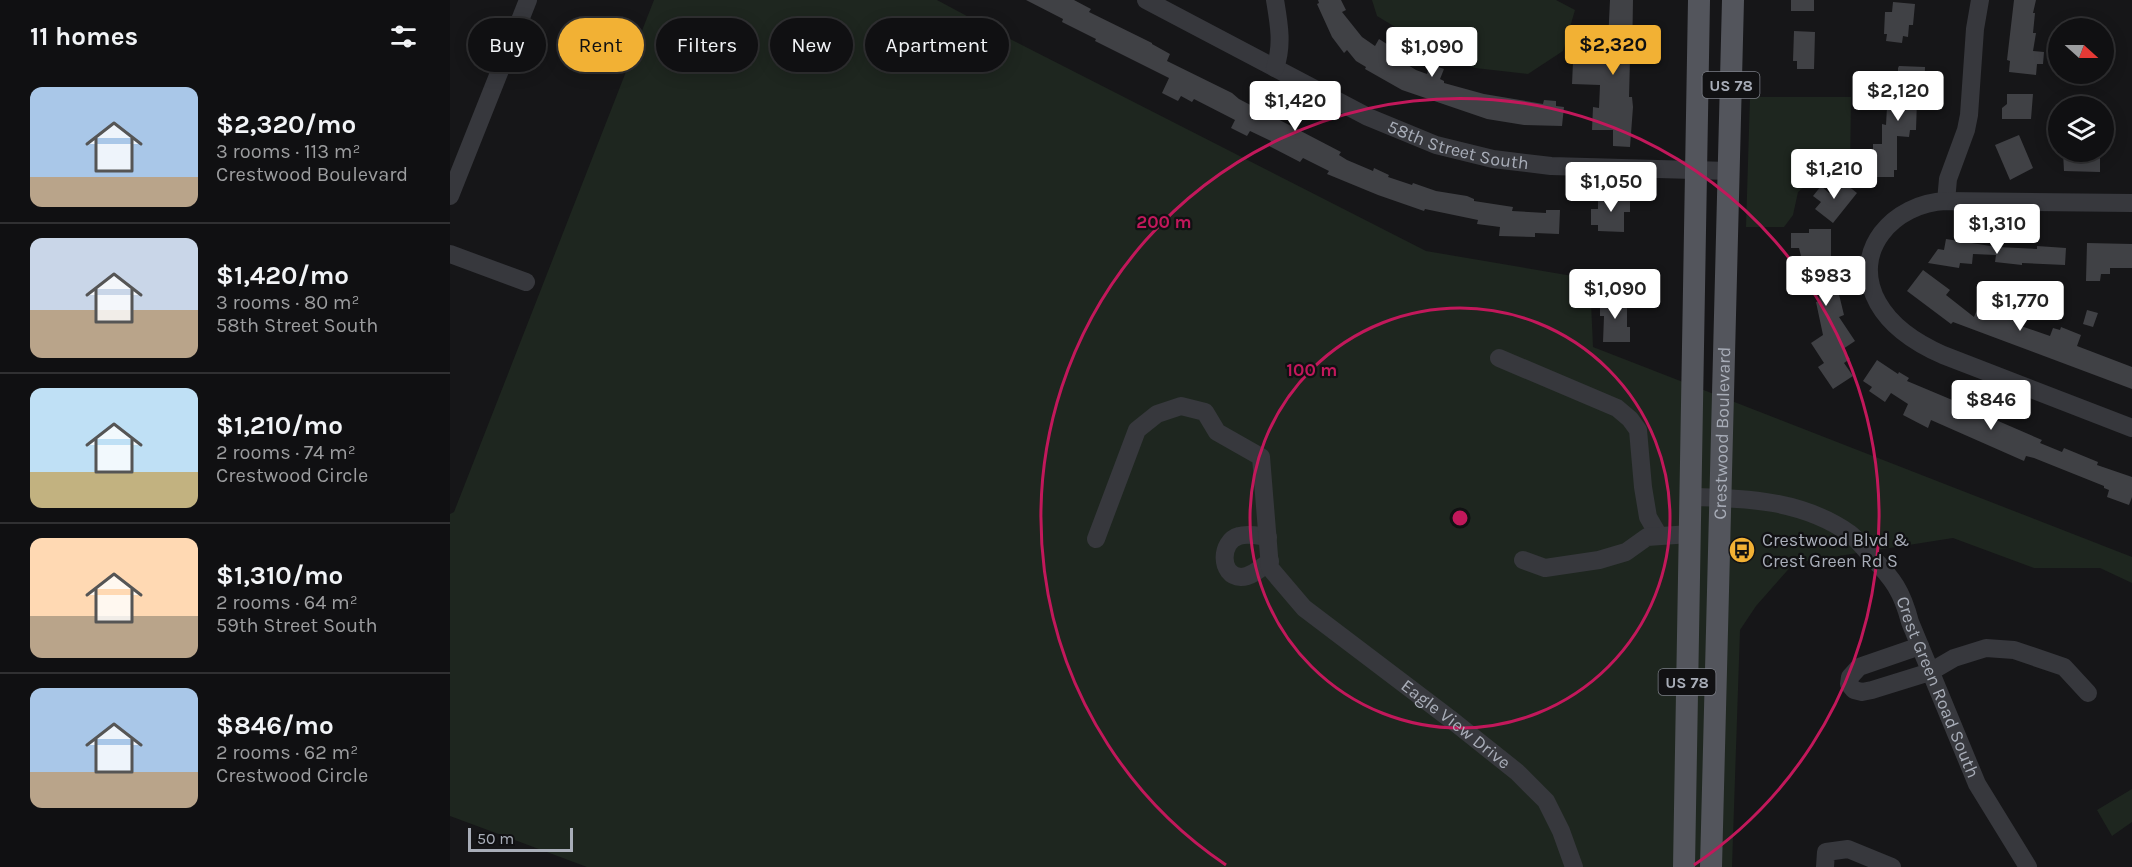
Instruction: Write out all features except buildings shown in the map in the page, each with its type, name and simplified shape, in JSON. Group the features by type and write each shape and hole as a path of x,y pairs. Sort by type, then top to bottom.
{"main road":[{"name":"Crestwood Boulevard","path":"1684,867 1699,0"},
{"name":"Crestwood Boulevard","path":"1711,867 1733,0"}],"street":[{"path":"450,196 528,0"},
{"name":"58th Street South","path":"1146,0 1390,127 1413,137 1464,153 1522,164 1551,166 1729,171"},
{"path":"1275,0 1280,34 1280,53 1275,68"},
{"path":"1946,201 1948,179 1966,130 1969,114 1975,29 1980,0"},
{"path":"2132,203 1946,201 1926,203 1904,212 1886,227 1870,259 1870,283 1874,294 1887,315 1917,342 1943,355 2132,428"},
{"path":"450,254 526,282"},
{"path":"1499,358 1617,408 1630,419 1638,430 1648,517 1659,536"},
{"path":"1096,539 1137,430 1157,414 1181,406 1205,412 1217,432 1261,457 1268,537 1270,561 1244,577 1235,576 1228,569 1224,560 1229,540 1240,535 1268,537"},
{"name":"Crest Green Road South","path":"1691,497 1758,500 1799,508 1828,520 1851,534 1887,572 1904,598 1910,622 1977,784 2028,867"},
{"path":"1523,560 1545,568 1599,560 1626,552 1647,537 1690,534"},
{"name":"Eagle View Drive","path":"1270,561 1270,568 1304,608 1517,772 1546,801 1561,831 1574,867"},
{"path":"1920,645 1859,667 1851,677 1849,684 1854,690 1862,692 1930,672 1954,658 1986,648 2014,650 2064,667 2088,693"},
{"path":"1825,867 1826,852 1848,849 1892,867"}],"shaded area":[{"path":"654,0 937,0 971,18 865,18 865,72 1009,72 1009,39 1426,251 1590,279 1593,347 2132,557 2132,583 2100,568 2034,568 1953,538 1794,563 1756,606 1740,630 1732,867 587,867 450,816 450,514 454,512 626,72 644,72 644,26"},
{"path":"1372,0 1556,0 1575,10 1563,51 1528,74 1475,68 1445,57 1377,16"},
{"path":"1750,97 1851,97 1850,172 1813,180 1798,192 1793,215 1784,227 1746,227"},
{"path":"2132,789 2132,822 2112,836 2097,810"}],"place":[{"name":"Crestwood Blvd & Crest Green Rd S","path":"1742,550"}]}
